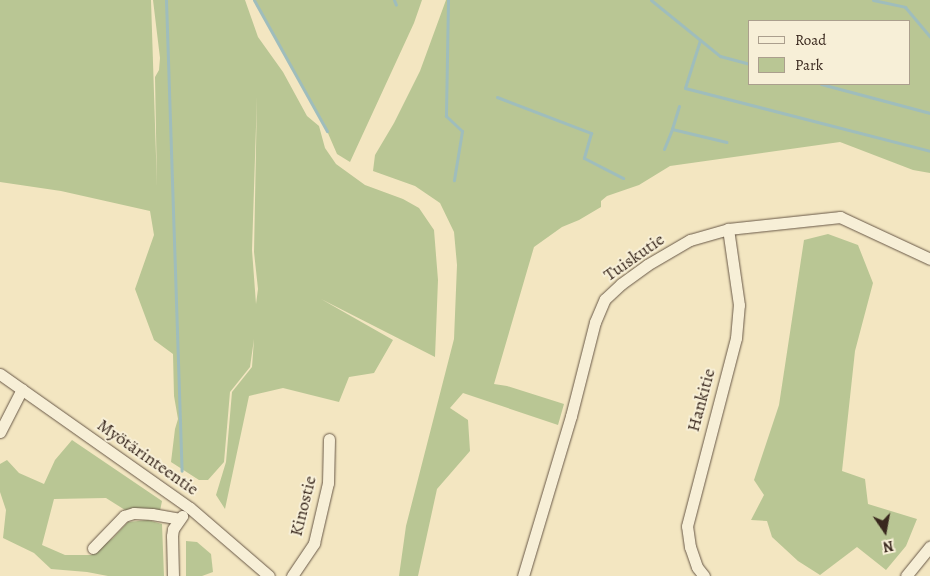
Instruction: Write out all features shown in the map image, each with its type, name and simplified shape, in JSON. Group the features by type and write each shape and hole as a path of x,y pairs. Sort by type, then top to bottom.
{"street":[{"name":"Tuiskutie","path":"524,576 571,416 596,322 605,299 646,265 690,240 728,229 840,217 930,259"},
{"name":"Hankitie","path":"704,576 697,567 690,547 687,526 736,338 740,305 728,229"},
{"name":"Myötärinteentie","path":"0,374 190,508 269,576"},
{"path":"0,432 22,389"},
{"name":"Kinostie","path":"292,576 314,543 328,483 329,439"},
{"path":"173,576 172,536 179,519 190,508"},
{"path":"93,548 124,516 134,513 179,519"},
{"path":"906,576 930,546"}],"green space":[{"path":"0,0 151,0 157,187 155,77 159,70 160,58 153,0 245,0 258,37 283,72 307,116 319,126 325,148 336,164 365,185 403,199 419,208 434,230 438,280 435,357 321,299 393,340 374,373 349,377 339,402 283,388 249,396 225,509 216,495 226,462 232,392 252,367 254,339 250,367 230,392 224,462 208,480 199,480 171,462 178,419 174,396 173,354 154,340 135,289 154,235 150,211 61,191 0,182","holes":["257,96 254,252 258,289 256,304 252,250"]},
{"path":"254,0 422,0 414,23 350,162 337,154 327,131"},
{"path":"446,0 930,0 930,173 913,170 840,142 670,166 639,185 607,196 601,201 601,207 579,220 562,227 534,247 494,384 507,386 564,404 558,425 463,393 450,408 468,420 470,451 437,489 418,576 399,576 406,526 454,339 457,265 454,232 440,203 415,186 373,171 375,155 394,123 420,71"},
{"path":"828,234 858,245 873,283 855,351 842,471 865,479 868,504 917,519 906,546 886,570 857,547 820,575 798,561 772,537 767,521 751,520 764,495 754,480 779,405 804,240"},
{"path":"72,440 162,501 160,511 125,510 106,498 54,499 42,545 65,555 91,555 113,538 128,522 148,520 162,524 164,576 108,576 51,569 34,553 3,538 6,510 0,492 0,464 7,460 19,473 44,484 55,460"},
{"path":"186,541 197,542 211,554 213,572 202,576 186,576"}],"waterway":[{"path":"166,0 182,471"},
{"path":"254,0 327,131"},
{"path":"394,0 396,5"},
{"path":"448,0 446,116 462,131 454,180"},
{"path":"651,0 720,56 748,64"},
{"path":"873,0 905,7 930,37"},
{"path":"700,40 685,88 930,151"},
{"path":"825,85 930,113"},
{"path":"497,97 591,133 584,158 623,178"},
{"path":"672,129 679,106"},
{"path":"664,149 672,129 726,142"}]}
